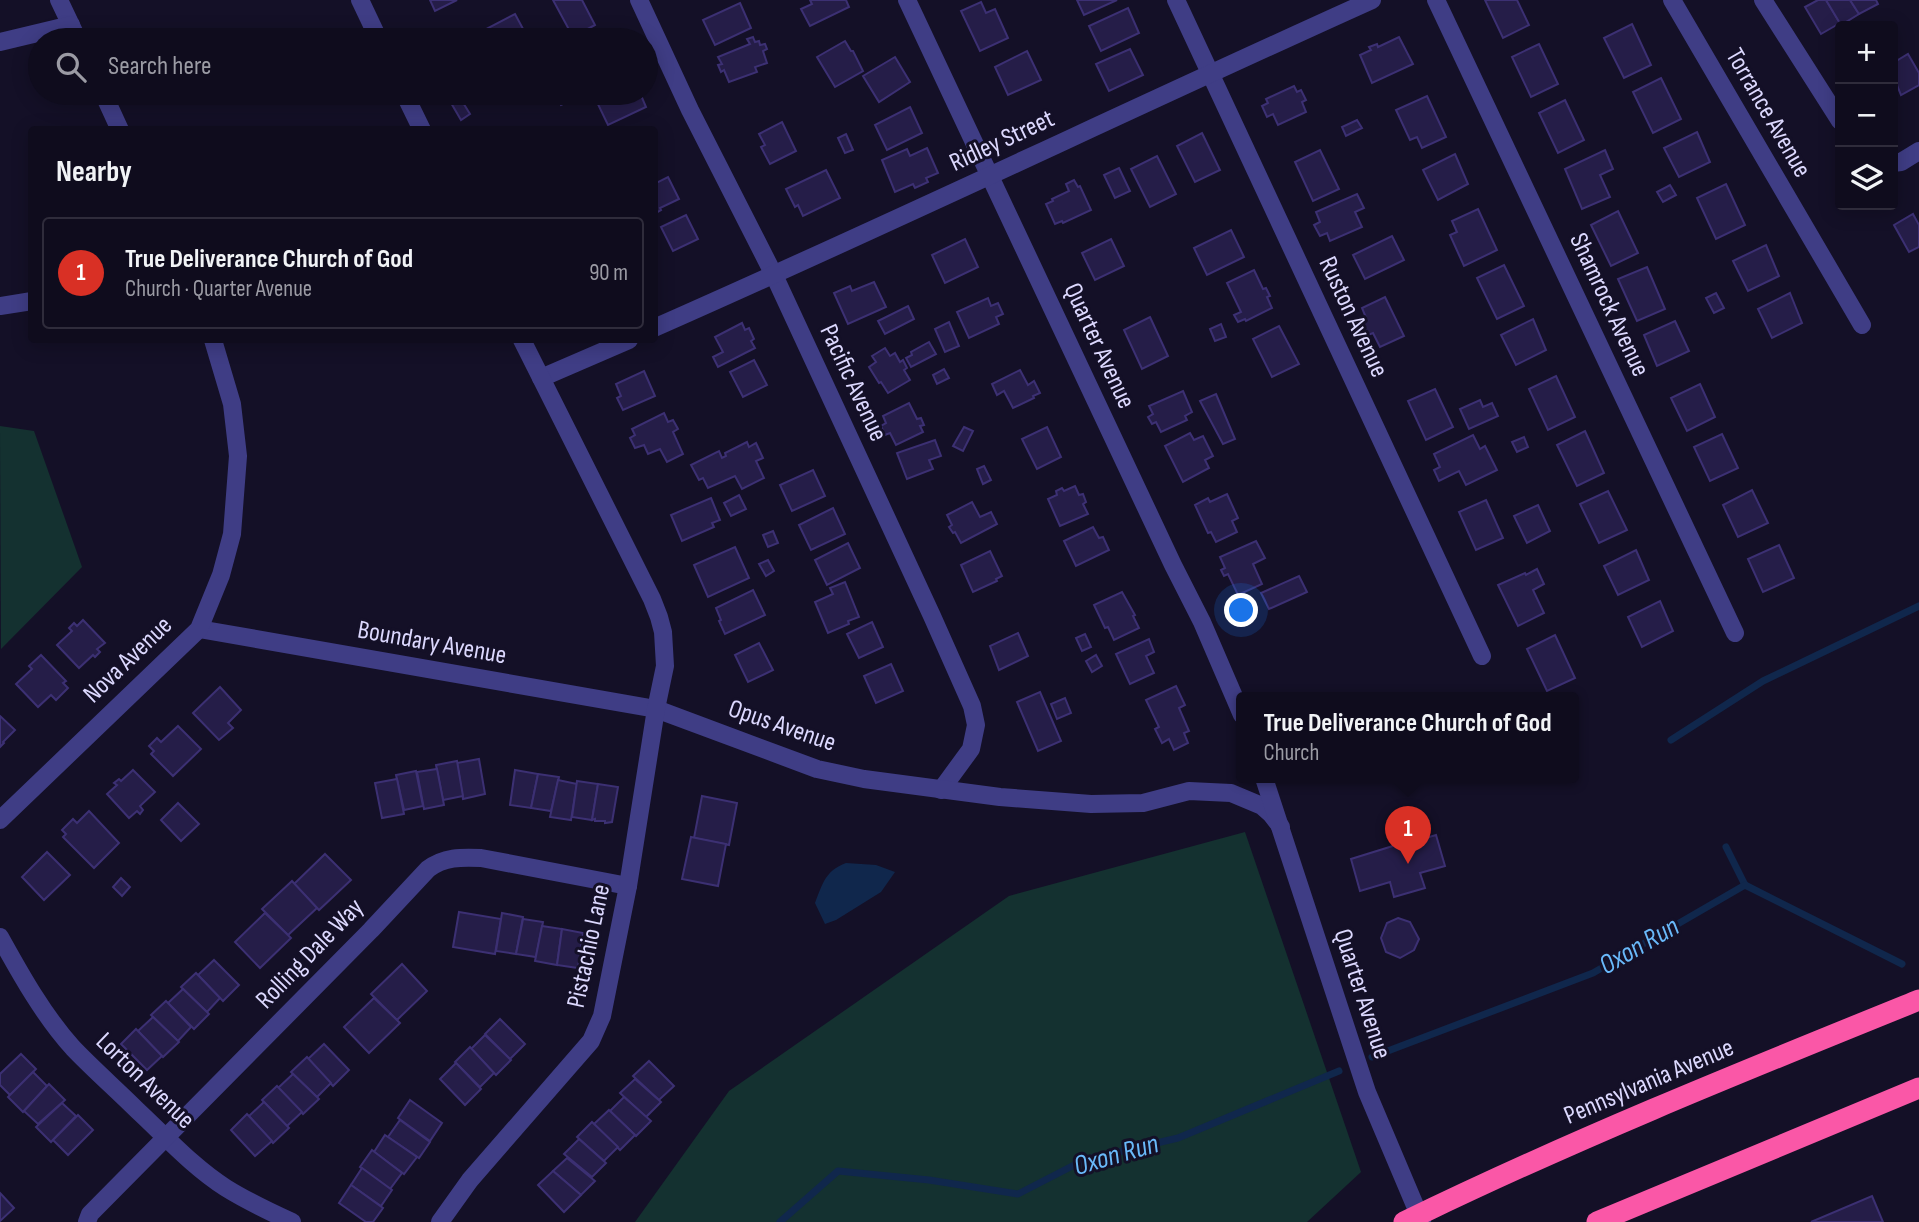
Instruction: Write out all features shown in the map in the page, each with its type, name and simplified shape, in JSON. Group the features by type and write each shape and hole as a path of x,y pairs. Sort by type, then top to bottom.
{"highway":[{"name":"Pennsylvania Avenue","path":"1415,1220 1488,1181 1919,1000"},
{"path":"1597,1222 1919,1088"}],"street":[{"path":"59,0 72,28"},
{"path":"359,0 373,28"},
{"name":"Pacific Avenue","path":"639,0 652,28"},
{"name":"Quarter Avenue","path":"907,0 1202,622 1236,701"},
{"name":"Ruston Avenue","path":"1176,0 1482,656"},
{"name":"Ridley Street","path":"658,326 1371,0"},
{"name":"Shamrock Avenue","path":"1436,0 1735,633"},
{"name":"Torrance Avenue","path":"1672,0 1862,325"},
{"path":"1763,0 1835,113"},
{"path":"0,42 28,39"},
{"name":"Pacific Avenue","path":"658,41 774,275 972,706 976,725 971,750 941,790"},
{"path":"109,105 118,126"},
{"path":"410,105 420,126"},
{"path":"1898,162 1919,151"},
{"path":"0,306 28,301"},
{"name":"Nova Avenue","path":"0,820 199,629 221,575 232,534 238,456 232,404 214,343"},
{"path":"523,343 659,617 665,647 665,666 656,709"},
{"path":"541,379 622,343"},
{"name":"Boundary Avenue","path":"199,629 656,709"},
{"name":"Opus Avenue","path":"656,709 817,769 864,779 941,790 1091,804 1143,803 1189,791 1231,793 1262,806 1281,827"},
{"name":"Pistachio Lane","path":"440,1222 470,1180 591,1041 602,1016 628,886 656,709"},
{"name":"Quarter Avenue","path":"1266,783 1367,1092 1415,1220"},
{"name":"Rolling Dale Way","path":"87,1222 90,1214 437,862 457,858 481,858 628,886"},
{"name":"Lorton Avenue","path":"0,937 34,993 72,1046 191,1161 226,1188 292,1222"}],"green space":[{"path":"0,426 34,431 82,567 1,649"},
{"path":"1245,832 1361,1172 1307,1222 635,1222 729,1091 1009,896"}],"water":[{"path":"846,863 876,865 895,872 881,892 825,924 815,903 829,874"}],"building":[{"path":"430,0 457,0 435,11"},
{"path":"553,0 582,0 595,25 590,28 568,28"},
{"path":"810,0 846,0 849,7 810,26 801,9 812,4"},
{"path":"1077,0 1117,0 1084,15"},
{"path":"1485,0 1517,0 1529,25 1503,38"},
{"path":"1818,0 1826,0 1839,21 1835,21 1835,26 1821,34 1805,7"},
{"path":"1826,0 1850,0 1859,14 1848,21 1839,21"},
{"path":"1850,0 1876,0 1878,4 1859,14"},
{"path":"981,2 986,13 995,9 1008,38 980,51 961,11"},
{"path":"740,3 751,28 715,45 703,20"},
{"path":"1128,8 1139,33 1101,51 1089,26"},
{"path":"515,14 523,28 488,28"},
{"path":"1632,24 1651,65 1624,78 1604,38"},
{"path":"753,37 760,45 765,44 767,49 763,51 767,63 755,67 757,72 729,82 724,70 721,72 718,65 722,64 718,57 750,44 747,39"},
{"path":"1399,37 1413,64 1372,83 1360,55 1371,50 1369,47 1377,44 1378,47"},
{"path":"845,41 863,71 835,87 817,57"},
{"path":"1539,44 1558,84 1531,97 1512,57"},
{"path":"1130,49 1143,75 1109,91 1096,64"},
{"path":"1027,51 1041,80 1008,95 995,67"},
{"path":"1908,54 1919,73 1919,85 1901,95 1898,88 1898,60"},
{"path":"895,57 910,82 879,102 863,76"},
{"path":"1661,78 1681,119 1653,133 1633,92"},
{"path":"1294,86 1297,92 1301,90 1306,100 1302,102 1306,112 1278,125 1273,114 1267,117 1262,106 1268,103 1266,99"},
{"path":"1427,96 1446,137 1422,148 1417,137 1410,140 1396,110"},
{"path":"1565,100 1584,140 1558,153 1539,113"},
{"path":"452,105 464,105 470,114 461,120"},
{"path":"598,105 645,105 646,107 608,125"},
{"path":"910,107 922,133 887,150 875,125"},
{"path":"1357,120 1362,128 1346,136 1342,127"},
{"path":"782,122 796,151 770,164 761,147 765,145 759,134"},
{"path":"1697,132 1710,162 1679,177 1664,148"},
{"path":"1202,133 1220,170 1195,182 1177,146"},
{"path":"846,134 853,150 845,153 838,138"},
{"path":"927,148 938,173 926,178 928,182 915,188 913,184 895,192 882,160 907,149 910,156"},
{"path":"1320,150 1339,189 1313,201 1295,162"},
{"path":"1605,150 1613,169 1600,175 1610,197 1582,209 1565,169"},
{"path":"1455,154 1468,184 1438,200 1423,170"},
{"path":"1157,156 1176,194 1150,207 1131,169"},
{"path":"1119,168 1130,191 1115,198 1104,175"},
{"path":"826,170 840,198 803,216 786,189"},
{"path":"668,177 679,199 660,208 658,212 658,182"},
{"path":"1074,180 1078,187 1080,186 1091,210 1055,224 1046,204 1069,191 1066,184"},
{"path":"1726,184 1745,225 1716,239 1697,198"},
{"path":"1670,185 1676,195 1663,202 1657,192"},
{"path":"1357,194 1364,208 1355,212 1362,227 1330,241 1327,233 1320,236 1314,225 1320,222 1316,212"},
{"path":"1478,209 1497,250 1464,266 1450,235 1457,232 1452,221"},
{"path":"1618,211 1638,253 1611,266 1591,225"},
{"path":"1913,214 1919,225 1919,247 1909,252 1894,225"},
{"path":"686,215 698,239 673,251 661,227"},
{"path":"1231,230 1244,257 1207,275 1194,248"},
{"path":"1392,236 1404,260 1365,279 1353,255"},
{"path":"965,239 978,267 945,283 932,255"},
{"path":"1111,239 1124,266 1095,280 1082,253"},
{"path":"1766,245 1779,276 1748,291 1733,261"},
{"path":"1504,265 1524,306 1497,319 1477,278"},
{"path":"1647,267 1665,309 1637,321 1618,279"},
{"path":"1254,270 1263,289 1266,288 1270,296 1267,297 1272,308 1246,321 1245,319 1238,322 1234,315 1241,312 1227,283"},
{"path":"874,282 886,307 848,324 834,293 850,286 852,291"},
{"path":"1716,293 1724,308 1714,313 1706,298"},
{"path":"1790,293 1802,323 1772,338 1758,309"},
{"path":"1385,297 1404,336 1380,347 1373,333 1368,335 1362,322 1367,320 1362,308"},
{"path":"988,298 991,306 998,303 1003,314 996,317 999,324 969,338 957,312"},
{"path":"908,306 914,319 885,334 878,321"},
{"path":"1150,317 1168,356 1142,369 1124,330"},
{"path":"1533,319 1546,350 1516,365 1501,335"},
{"path":"1675,321 1689,351 1657,366 1644,335"},
{"path":"949,322 959,346 945,352 935,329"},
{"path":"742,323 745,330 749,328 755,348 718,367 713,357 723,352 715,337"},
{"path":"1221,324 1226,337 1215,341 1210,329"},
{"path":"1279,326 1299,364 1272,377 1253,339"},
{"path":"929,342 936,354 911,367 906,358"},
{"path":"885,348 890,356 895,353 900,362 903,360 907,368 904,370 910,380 888,393 869,367 876,362 872,356"},
{"path":"754,360 767,385 743,397 730,372"},
{"path":"944,369 949,378 937,384 933,375"},
{"path":"1020,370 1028,385 1034,381 1040,393 1013,408 1004,391 997,395 992,384"},
{"path":"644,371 655,396 623,410 617,398 621,396 616,384"},
{"path":"1556,376 1575,417 1548,430 1529,389"},
{"path":"1700,384 1715,417 1687,431 1671,398"},
{"path":"1435,389 1453,427 1426,440 1408,401"},
{"path":"1183,391 1192,412 1185,416 1187,420 1161,432 1156,422 1152,424 1148,417 1153,414 1149,406"},
{"path":"1216,394 1235,439 1223,444 1200,401"},
{"path":"1480,400 1483,407 1492,403 1498,416 1469,429 1460,409"},
{"path":"909,403 917,419 921,418 924,425 920,426 923,432 896,445 890,433 885,435 881,426 886,423 883,416"},
{"path":"664,413 668,422 673,420 678,429 673,432 683,454 667,462 660,449 648,454 644,445 635,448 630,438 635,435 632,429"},
{"path":"964,427 973,431 963,451 953,446"},
{"path":"1047,427 1061,457 1037,469 1022,439"},
{"path":"1585,431 1604,473 1577,486 1557,445"},
{"path":"1190,433 1194,440 1203,436 1213,456 1205,460 1209,468 1183,482 1165,446"},
{"path":"1722,434 1738,468 1710,481 1694,447"},
{"path":"1473,435 1480,449 1485,446 1497,470 1466,485 1459,471 1439,481 1434,470 1440,467 1434,454"},
{"path":"1524,437 1528,447 1517,452 1512,442"},
{"path":"935,440 941,456 929,460 933,469 907,479 897,453"},
{"path":"747,442 749,447 756,443 763,458 756,461 764,478 742,489 735,476 708,488 703,478 699,480 691,465 719,451 722,458 726,456 725,453"},
{"path":"984,466 991,480 983,484 977,469"},
{"path":"813,470 825,496 792,511 780,485"},
{"path":"1075,486 1079,495 1083,494 1086,502 1083,504 1088,514 1060,526 1048,499 1057,495 1056,491 1062,488 1064,491"},
{"path":"1752,490 1768,523 1738,537 1723,505"},
{"path":"1608,491 1627,530 1599,543 1580,504"},
{"path":"1227,494 1238,518 1232,521 1237,532 1216,542 1211,532 1208,533 1195,505 1208,498 1210,502"},
{"path":"739,495 746,509 731,516 724,503"},
{"path":"711,498 720,520 712,523 714,527 682,541 671,515"},
{"path":"1486,500 1503,538 1476,550 1459,512"},
{"path":"972,502 980,517 991,512 997,524 961,543 949,527 952,525 947,515"},
{"path":"1538,505 1550,531 1527,543 1514,516"},
{"path":"833,508 845,534 811,550 799,525"},
{"path":"1093,527 1099,538 1103,537 1109,550 1076,566 1064,541"},
{"path":"773,531 778,543 768,547 763,535"},
{"path":"1256,541 1265,558 1253,564 1262,584 1238,595 1228,574 1224,576 1221,570 1225,568 1220,557"},
{"path":"848,543 860,568 827,585 815,560"},
{"path":"1779,545 1794,578 1763,592 1748,559"},
{"path":"735,547 749,578 708,597 694,565"},
{"path":"1636,550 1649,580 1618,595 1604,566"},
{"path":"990,551 1002,576 973,592 961,565"},
{"path":"768,560 774,571 766,576 759,564"},
{"path":"1537,569 1544,584 1533,590 1544,613 1518,626 1498,585"},
{"path":"1299,576 1307,592 1269,609 1261,593"},
{"path":"845,582 859,617 828,633 815,602 833,594 830,588"},
{"path":"753,590 765,615 725,634 716,608"},
{"path":"1122,592 1139,628 1114,640 1094,605"},
{"path":"1660,601 1673,631 1642,647 1628,617"},
{"path":"83,620 105,643 97,649 100,652 95,657 93,655 79,668 57,645 72,631 69,628 74,623 77,626"},
{"path":"872,622 883,647 859,658 847,634"},
{"path":"1018,633 1028,656 999,670 990,646"},
{"path":"1085,634 1091,647 1082,651 1076,638"},
{"path":"1555,635 1575,678 1547,691 1527,649"},
{"path":"1149,639 1154,652 1146,656 1154,673 1130,684 1116,654"},
{"path":"759,643 773,670 748,682 735,655"},
{"path":"41,655 66,681 63,683 68,688 56,700 51,695 38,707 16,684 32,669 29,666"},
{"path":"1096,655 1102,666 1092,672 1086,661"},
{"path":"891,664 903,691 876,703 864,676"},
{"path":"1176,686 1185,705 1179,708 1189,731 1184,733 1188,743 1174,750 1169,739 1162,743 1155,729 1159,727 1146,700"},
{"path":"220,687 241,710 228,723 233,728 219,740 193,713"},
{"path":"1040,692 1061,741 1038,751 1017,702"},
{"path":"1065,698 1071,713 1057,719 1051,704"},
{"path":"0,716 15,730 0,747"},
{"path":"178,726 201,749 173,776 151,754 154,751 149,746 157,738 161,742"},
{"path":"479,759 485,794 463,799 457,763"},
{"path":"457,761 463,796 443,800 436,765"},
{"path":"437,769 444,805 424,809 417,772"},
{"path":"133,770 155,792 140,806 143,810 140,814 137,811 129,818 107,794 117,785 114,783 119,779 121,781"},
{"path":"515,770 538,774 531,808 510,805"},
{"path":"416,771 423,806 404,810 396,775"},
{"path":"538,774 559,777 551,811 531,808"},
{"path":"397,779 404,814 382,818 375,783"},
{"path":"558,780 577,784 571,820 550,817"},
{"path":"577,781 598,784 592,820 572,817"},
{"path":"598,784 618,787 612,822 592,820"},
{"path":"702,796 737,803 729,845 694,838"},
{"path":"178,803 199,824 181,841 161,820"},
{"path":"89,811 119,843 94,868 63,837 66,834 62,830 73,819 77,823"},
{"path":"1409,833 1412,842 1436,835 1445,866 1420,873 1425,888 1394,897 1390,882 1360,891 1351,859 1396,845 1394,837"},
{"path":"691,837 726,844 718,886 682,879"},
{"path":"47,852 70,875 44,900 22,877"},
{"path":"325,854 351,880 319,910 294,884"},
{"path":"121,878 130,887 122,896 113,887"},
{"path":"292,881 317,908 288,935 262,909"},
{"path":"459,912 501,919 495,954 453,947"},
{"path":"265,913 291,938 260,968 235,942"},
{"path":"502,913 523,917 516,954 496,951"},
{"path":"1398,918 1410,922 1419,939 1414,950 1400,958 1386,952 1381,938 1387,923"},
{"path":"523,919 543,922 536,957 516,954"},
{"path":"542,926 562,929 557,965 535,961"},
{"path":"562,929 583,933 578,968 557,965"},
{"path":"214,960 239,985 223,1001 198,975"},
{"path":"402,964 427,991 397,1020 371,994"},
{"path":"196,973 220,998 207,1012 181,987"},
{"path":"183,989 209,1014 194,1029 168,1003"},
{"path":"374,998 400,1023 369,1053 344,1027"},
{"path":"166,1001 191,1027 178,1041 151,1015"},
{"path":"153,1017 179,1042 163,1057 138,1031"},
{"path":"500,1019 525,1044 510,1059 485,1034"},
{"path":"136,1029 162,1056 147,1070 121,1044"},
{"path":"485,1035 511,1060 496,1075 471,1049"},
{"path":"324,1044 349,1070 333,1086 308,1059"},
{"path":"470,1047 494,1073 480,1087 455,1062"},
{"path":"21,1054 36,1069 10,1095 0,1085 0,1074"},
{"path":"307,1057 331,1083 317,1097 291,1072"},
{"path":"649,1061 674,1086 659,1100 633,1076"},
{"path":"456,1063 481,1089 465,1105 440,1079"},
{"path":"33,1072 47,1086 23,1112 8,1097"},
{"path":"293,1074 319,1099 303,1114 278,1088"},
{"path":"635,1079 661,1102 646,1117 620,1093"},
{"path":"49,1084 65,1100 38,1124 24,1111"},
{"path":"277,1086 302,1112 287,1126 262,1100"},
{"path":"624,1097 651,1121 636,1136 610,1111"},
{"path":"410,1100 442,1123 430,1141 398,1118"},
{"path":"264,1102 289,1128 273,1143 249,1116"},
{"path":"62,1103 76,1116 51,1142 36,1127"},
{"path":"609,1110 635,1135 620,1150 594,1124"},
{"path":"247,1114 272,1141 255,1156 231,1130"},
{"path":"78,1115 93,1130 68,1155 53,1140"},
{"path":"400,1120 430,1142 419,1158 388,1137"},
{"path":"592,1122 618,1147 604,1161 577,1137"},
{"path":"385,1135 417,1157 404,1174 374,1152"},
{"path":"579,1139 606,1163 592,1177 564,1154"},
{"path":"372,1150 402,1173 390,1189 360,1167"},
{"path":"567,1158 595,1181 581,1195 553,1171"},
{"path":"362,1168 392,1190 381,1206 351,1185"},
{"path":"553,1171 581,1195 564,1212 538,1185"},
{"path":"351,1185 383,1208 373,1222 366,1222 339,1203"},
{"path":"0,1193 14,1208 0,1221"},
{"path":"1872,1196 1883,1222 1811,1222"}],"waterway":[{"name":"Oxon Run","path":"1671,740 1763,681 1919,606"},
{"name":"Oxon Run","path":"1726,847 1745,885"},
{"name":"Oxon Run","path":"1372,1057 1593,973 1745,885 1902,964"},
{"name":"Oxon Run","path":"780,1222 838,1171 929,1180 1018,1194 1084,1160 1178,1138 1339,1071"}],"place":[{"name":"True Deliverance Church of God","path":"1408,864"}]}
